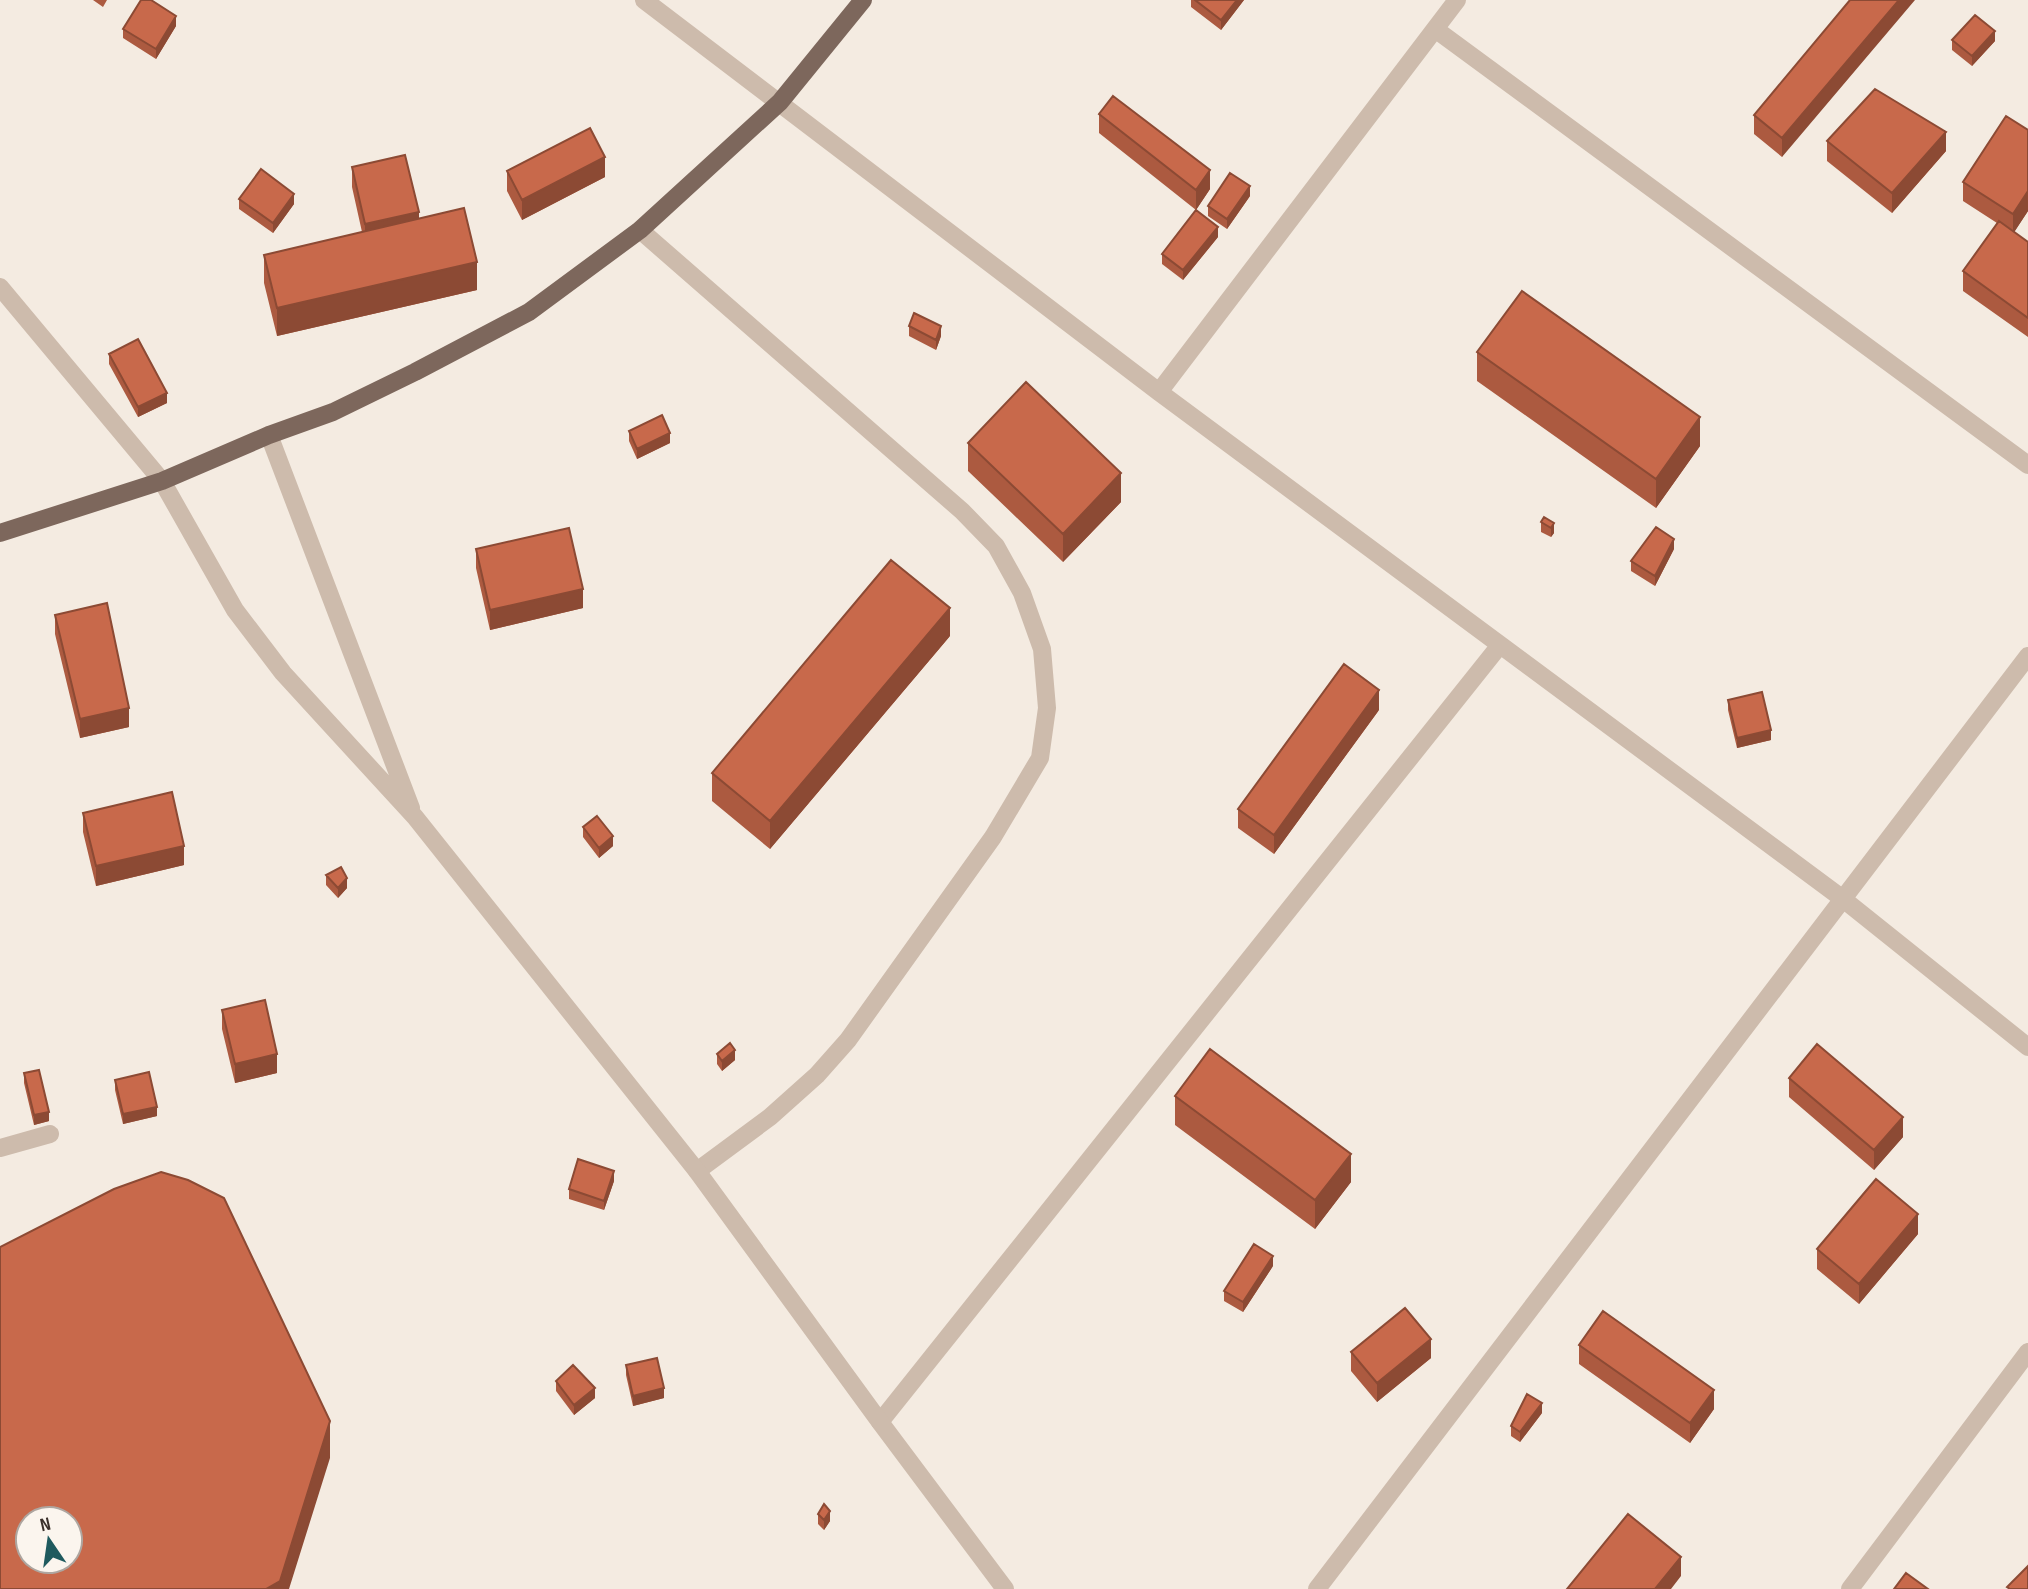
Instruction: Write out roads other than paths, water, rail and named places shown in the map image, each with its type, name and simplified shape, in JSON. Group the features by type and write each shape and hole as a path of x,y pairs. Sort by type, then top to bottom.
{"main road":[{"path":"0,533 162,481 269,435 333,412 529,312 640,230 780,102 863,0"}],"street":[{"path":"644,0 1159,392 1843,899 2028,1047"},
{"path":"1159,392 1457,0"},
{"path":"1435,29 2028,465"},
{"path":"640,230 962,511 996,546 1022,593 1042,649 1047,708 1040,758 1019,795 993,837 848,1040 817,1075 770,1117 697,1171"},
{"path":"0,287 162,481 235,610 284,673 415,817 697,1171 1005,1589"},
{"path":"269,435 415,817"},
{"path":"880,1422 1500,645"},
{"path":"1317,1589 2028,656"},
{"path":"0,1149 50,1134"},
{"path":"1850,1589 2028,1352"}]}
